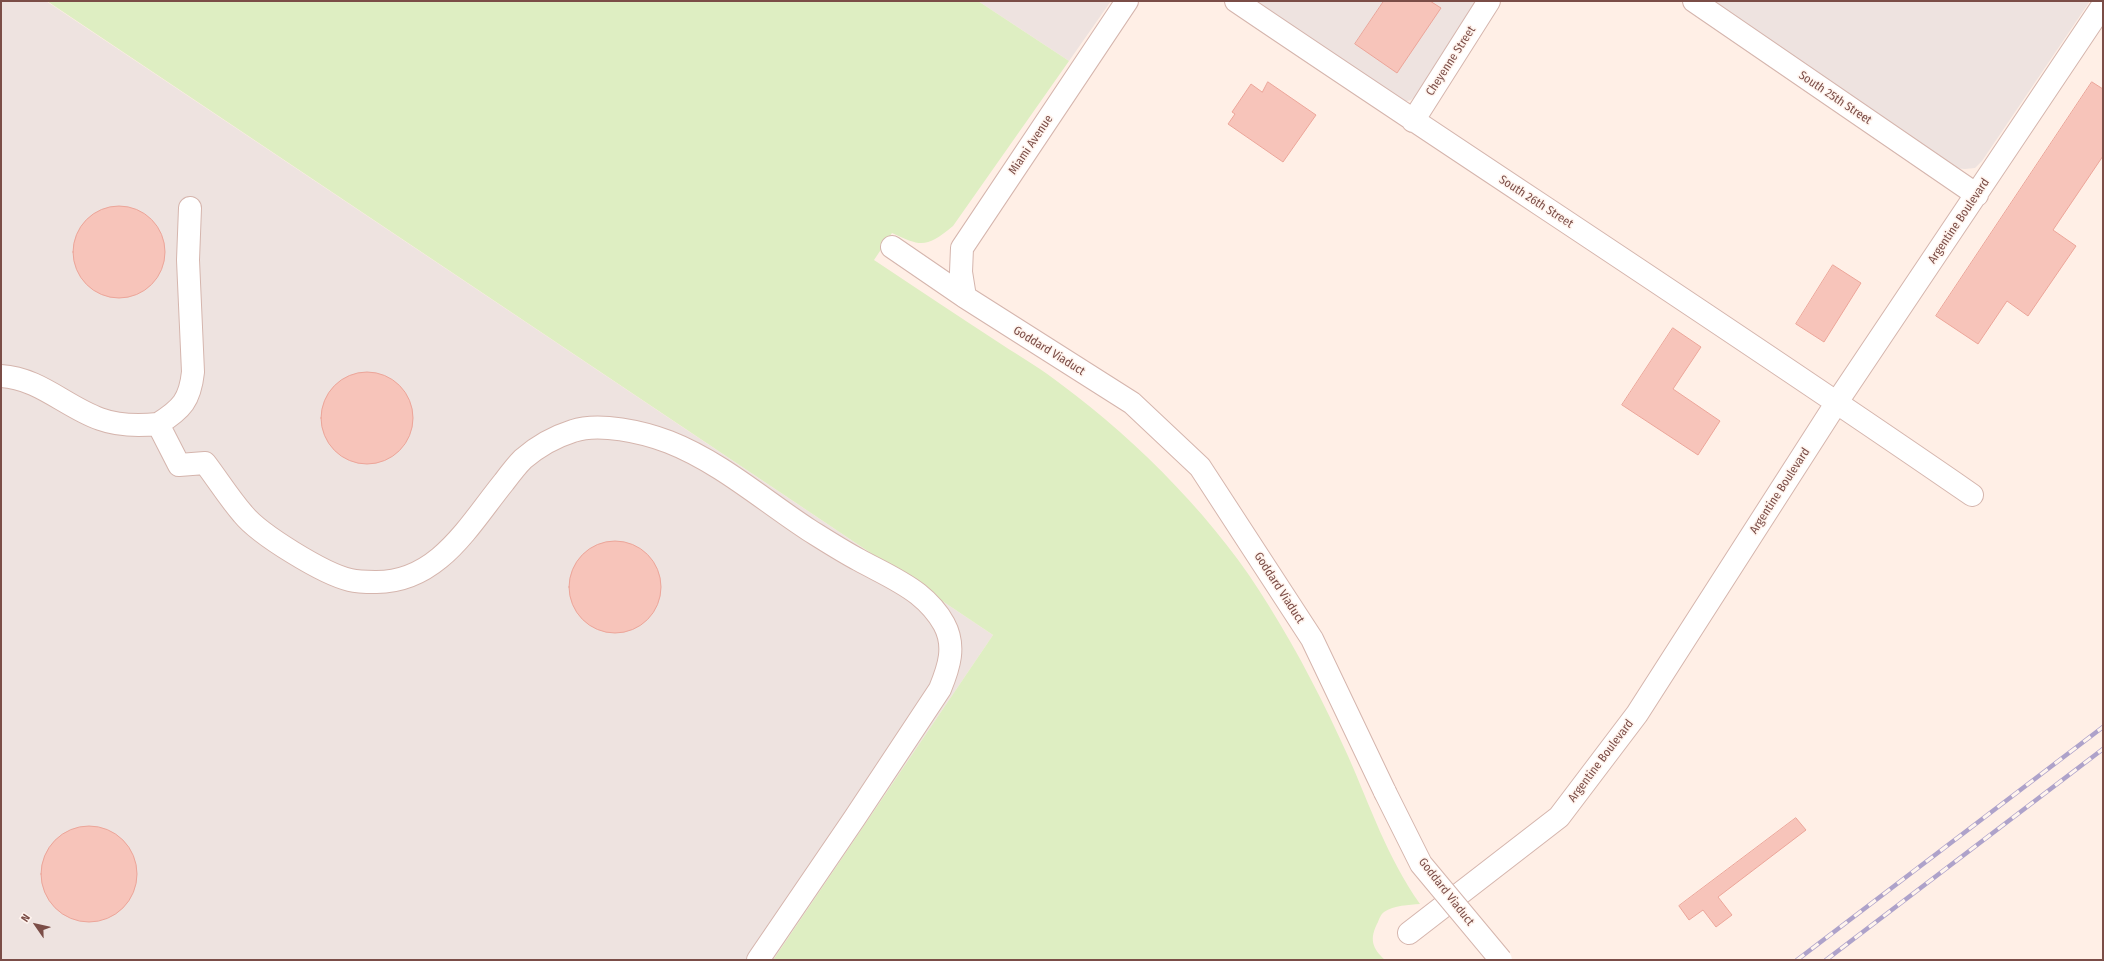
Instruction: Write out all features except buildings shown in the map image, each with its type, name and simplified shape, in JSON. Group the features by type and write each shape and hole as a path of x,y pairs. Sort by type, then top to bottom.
{"street":[{"name":"Miami Avenue","path":"965,297 961,272 962,248 1127,1"},
{"name":"South 26th Street","path":"1236,1 1413,121 1837,402 1972,495"},
{"name":"Cheyenne Street","path":"1413,121 1489,1"},
{"name":"South 25th Street","path":"1694,1 1977,195"},
{"name":"Argentine Boulevard","path":"1409,933 1559,817 1637,714 1837,402 2103,5"},
{"path":"1,376 30,384 99,419 136,426 158,424 175,414 185,402 191,390 193,372 188,260 190,208"},
{"name":"Goddard Viaduct","path":"892,248 965,297 1132,403 1200,467 1312,639 1421,864 1501,960"},
{"path":"158,424 179,465 205,463 243,515 260,530 327,571 350,580 377,582 409,576 437,561 459,540 521,461 542,444 548,440 576,429 608,428 639,432 670,442 702,458 808,529 857,560 902,582 920,596 934,609 944,624 949,638 951,656 940,689 854,820 758,960"}],"shaded area":[{"path":"1,1 46,1 993,635 773,960 1,960"},
{"path":"978,1 1111,1 1069,61"},
{"path":"1252,1 1479,1 1418,94 1411,100 1404,102"},
{"path":"1707,1 2090,1 1982,161 1975,168 1965,169 1954,168"}],"green space":[{"path":"47,1 978,1 1069,61 953,226 930,242 924,243 910,241 892,233 874,260 1055,379 1091,407 1148,458 1176,486 1227,545 1249,575 1280,624 1311,680 1348,756 1389,850 1408,886 1420,904 1392,908 1381,915 1373,933 1373,943 1377,951 1385,960 773,960 993,635"}],"railway":[{"path":"1797,960 2103,727"},
{"path":"1826,960 2103,749"}]}
